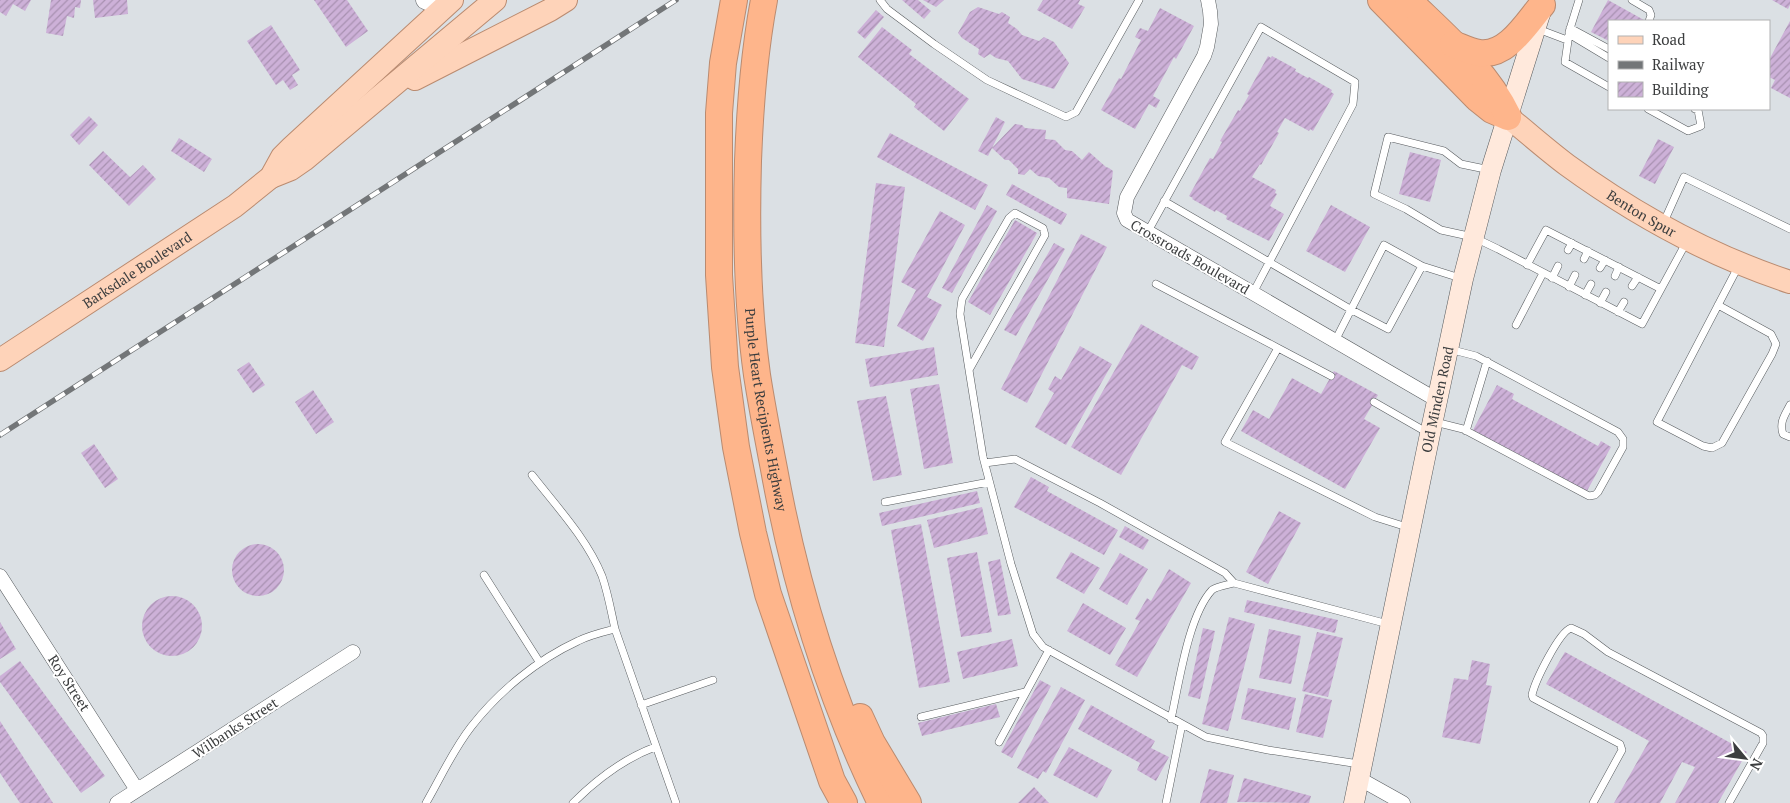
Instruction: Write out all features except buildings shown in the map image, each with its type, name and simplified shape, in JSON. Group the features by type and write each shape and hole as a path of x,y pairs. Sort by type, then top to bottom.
{"highway":[{"path":"734,0 723,63 719,113 719,275 725,367 736,447 752,533 768,594 839,796"},
{"name":"Purple Heart Recipients Highway","path":"764,0 750,107 747,202 748,268 757,375 783,519 805,607 842,718 862,766 881,803"},
{"path":"1381,0 1477,98 1492,110 1508,116"},
{"path":"1408,0 1453,44 1496,92 1508,116"},
{"path":"1453,44 1478,53 1488,53 1503,48 1540,11"},
{"path":"805,607 828,649 872,743 908,803"}],"main road":[{"name":"Barksdale Boulevard","path":"0,360 215,220 271,177 291,169 304,160 495,0"},
{"path":"347,124 421,75 550,10 566,0"},
{"name":"Barksdale Boulevard","path":"271,177 282,157 441,2"},
{"name":"Old Minden Road","path":"1357,802 1361,772 1410,528 1463,279 1491,170 1540,11"},
{"name":"Benton Spur","path":"1508,116 1565,164 1661,227 1739,264 1790,282"}],"street":[{"name":"Crossroads Boulevard","path":"1208,0 1211,24 1204,56 1132,187 1124,205 1124,213 1127,220 1437,400"},
{"path":"441,2 474,49"},
{"name":"Roy Street","path":"0,576 137,790"},
{"name":"Wilbanks Street","path":"117,803 353,652"},
{"path":"1361,772 1402,803"}],"lane":[{"path":"880,0 887,9 987,80 1066,117 1076,112 1139,0"},
{"path":"1579,0 1569,34 1565,62 1608,86"},
{"path":"1632,0 1649,10 1652,15 1650,20"},
{"path":"1540,11 1569,34 1608,57"},
{"path":"1147,233 1261,27 1355,82 1354,104 1253,294"},
{"path":"1569,34 1608,49"},
{"path":"1650,110 1688,131 1701,126 1698,110"},
{"path":"1491,170 1461,164 1444,152 1388,137 1374,194 1406,209 1441,230 1473,237 1642,324 1688,241"},
{"path":"1661,227 1684,177 1790,230"},
{"path":"1164,201 1388,329 1422,266"},
{"path":"969,370 1045,235 1042,228 1016,213 1009,218 962,299 960,314 969,370 985,463 1011,564 1033,634 1043,647 1206,737 1361,772"},
{"path":"1527,265 1546,230 1570,246 1588,251 1661,289"},
{"path":"1334,341 1384,245 1422,266 1463,279"},
{"path":"1584,259 1588,251"},
{"path":"1600,268 1605,260"},
{"path":"1718,305 1771,334 1776,344 1722,443 1712,448 1703,446 1657,422 1739,264"},
{"path":"1552,278 1558,266"},
{"path":"1615,276 1619,267"},
{"path":"1516,325 1543,274"},
{"path":"1569,287 1575,275"},
{"path":"1632,286 1638,277"},
{"path":"1156,284 1331,376"},
{"path":"1585,295 1591,284"},
{"path":"1600,303 1606,292"},
{"path":"1618,312 1624,302"},
{"path":"1278,348 1225,442 1375,517 1410,528"},
{"path":"1374,402 1431,428 1466,431 1589,496 1595,495 1598,492 1623,447 1623,439 1618,432 1476,356 1448,349"},
{"path":"1466,431 1487,362"},
{"path":"1790,405 1782,421 1781,428 1783,434 1790,438"},
{"path":"985,463 1016,459 1100,503 1225,573 1234,583"},
{"path":"532,475 567,520 595,561 602,578 615,628 641,706 676,803"},
{"path":"885,502 990,482"},
{"path":"484,575 540,663"},
{"path":"1171,718 1190,638 1202,606 1214,588 1234,583 1391,624"},
{"path":"426,803 455,751 471,727 493,702 519,678 553,654 579,640 615,628"},
{"path":"1593,803 1622,747 1620,744 1534,698 1532,695 1556,644 1564,632 1571,628 1584,634 1608,652 1761,732 1763,743 1729,803"},
{"path":"999,742 1049,650"},
{"path":"641,706 712,680"},
{"path":"921,717 1026,692"},
{"path":"1166,803 1182,724"},
{"path":"573,803 611,769 636,754 655,747"}],"railway":[{"path":"0,435 676,0"}]}
